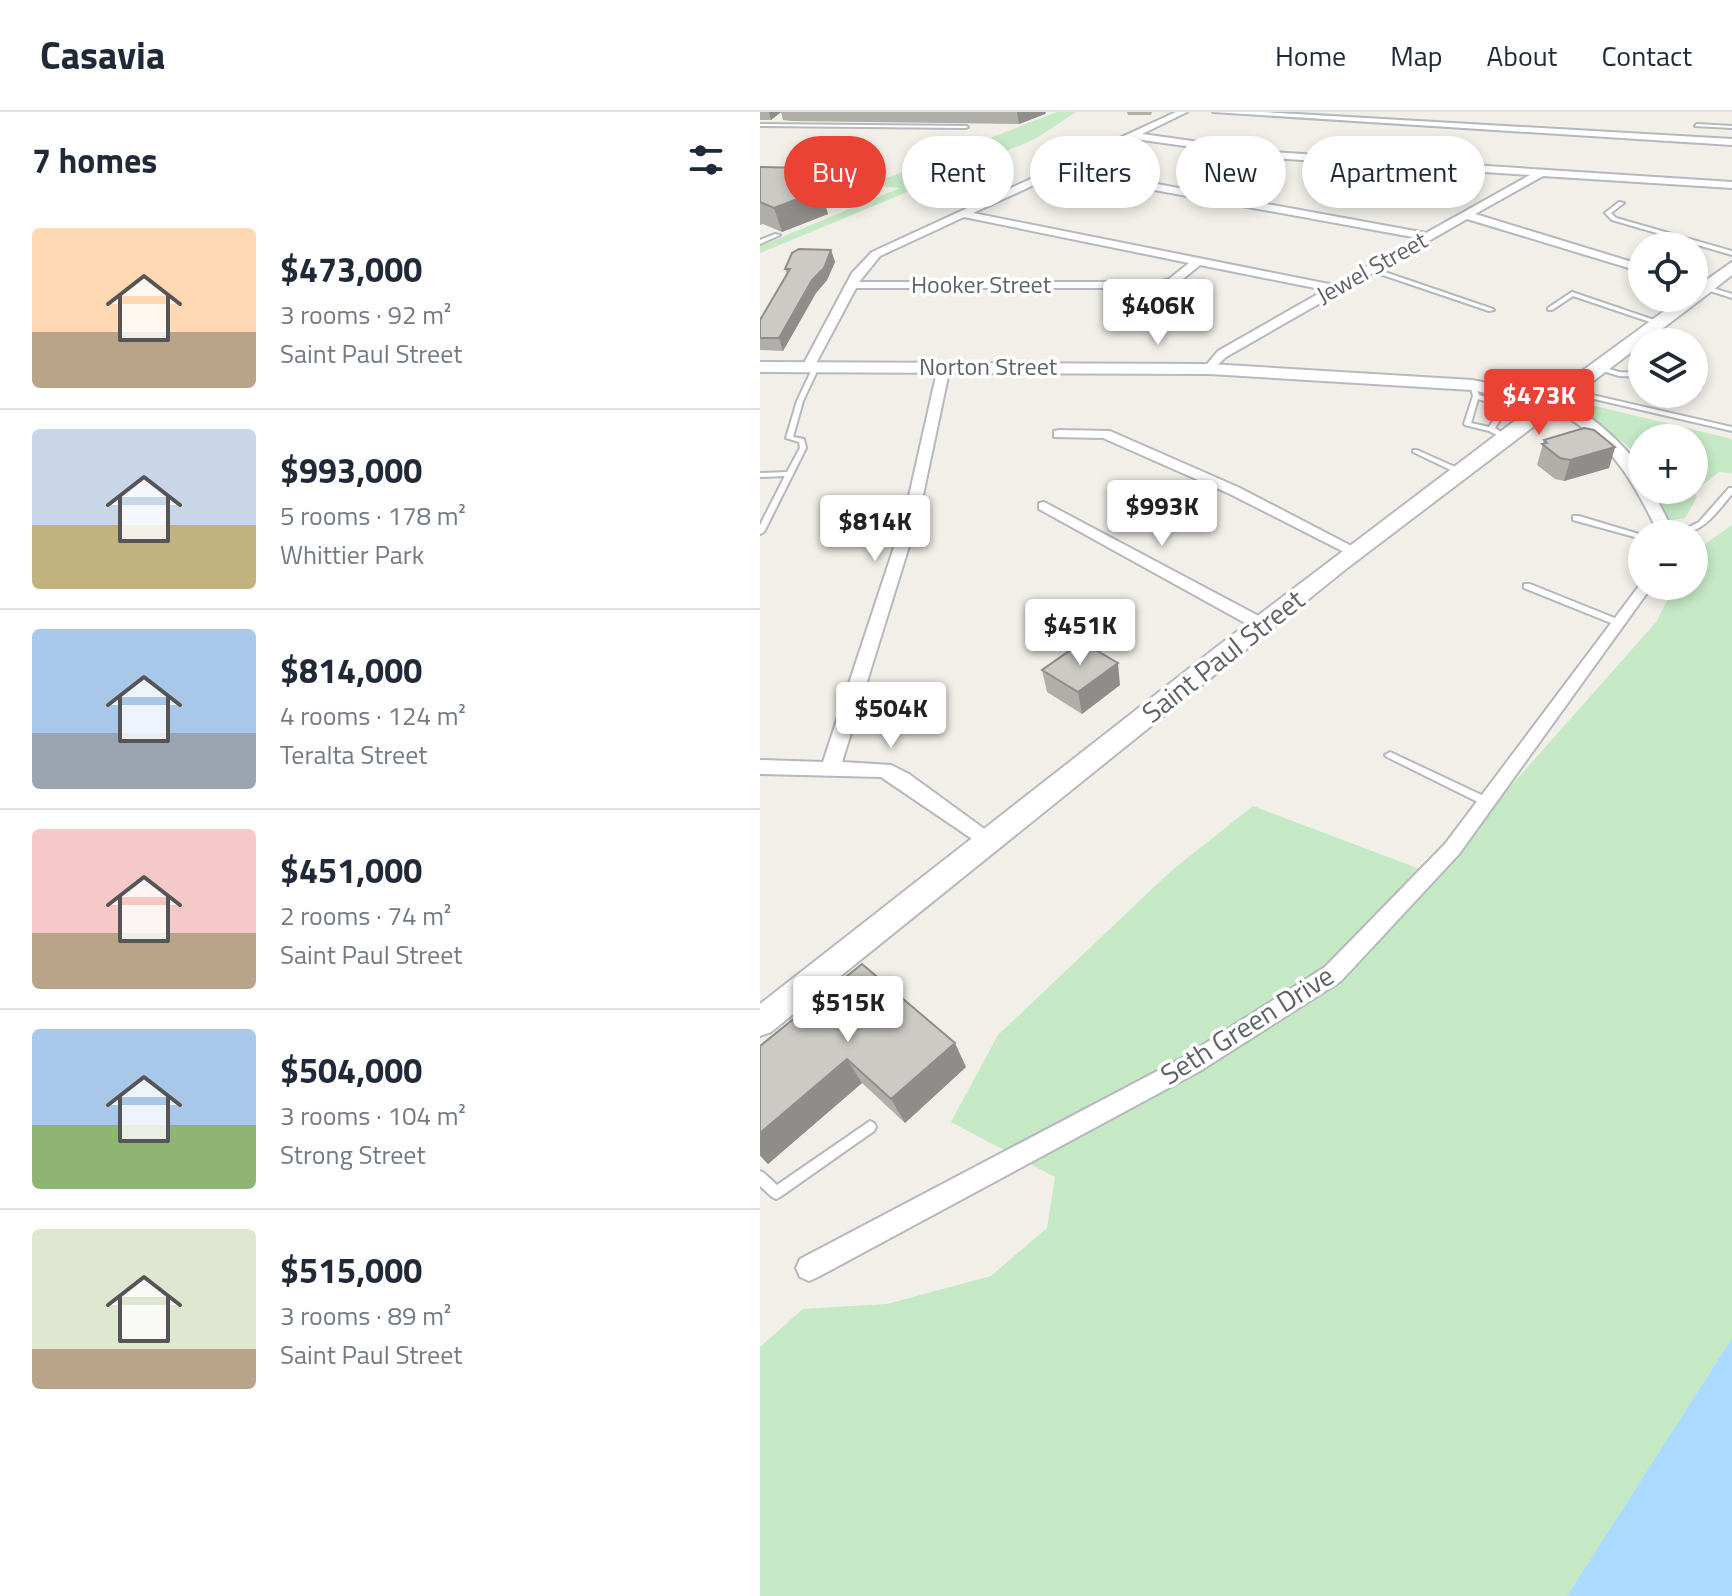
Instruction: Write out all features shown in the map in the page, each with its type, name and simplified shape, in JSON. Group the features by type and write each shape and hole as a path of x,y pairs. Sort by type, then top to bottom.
{"main road":[{"name":"Saint Paul Street","path":"1708,284 1732,267"},
{"name":"Saint Paul Street","path":"760,1022 1460,471 1498,423 1557,396 1671,312"},
{"name":"Norton Street","path":"760,367 1209,369 1474,406 1557,396"}],"street":[{"path":"1135,136 1183,112"},
{"path":"1217,112 1732,142"},
{"path":"1160,139 1272,155 1732,185"},
{"name":"Jewel Street","path":"1209,369 1222,354 1540,173"},
{"path":"812,367 861,267 876,254 1030,184"},
{"path":"1160,188 1428,237"},
{"path":"962,214 1335,289"},
{"path":"1466,215 1628,265"},
{"name":"Hooker Street","path":"851,285 1158,285 1173,282 1198,261"},
{"path":"831,767 912,514 944,367"},
{"path":"1557,396 1619,448 1628,462"},
{"path":"1059,434 1105,434 1235,491 1355,552"},
{"path":"1044,506 1262,625"},
{"name":"Seth Green Drive","path":"809,1268 1192,1064 1333,974 1452,849 1635,600"},
{"path":"760,767 874,768 893,773 987,841"}],"lane":[{"path":"772,125 778,119"},
{"path":"760,125 966,127"},
{"path":"1697,125 1732,127"},
{"path":"1621,203 1608,213 1614,219 1732,253"},
{"path":"760,242 777,235"},
{"path":"1370,269 1491,310"},
{"path":"1708,293 1732,296"},
{"path":"1550,309 1572,294 1658,323"},
{"path":"760,532 803,448 802,440 789,438 812,367"},
{"path":"1596,367 1628,374"},
{"path":"1557,396 1732,429"},
{"path":"1505,405 1498,423 1467,424 1474,406 1505,405"},
{"path":"1415,451 1460,471"},
{"path":"760,475 789,474"},
{"path":"1706,520 1732,490"},
{"path":"1576,518 1628,533"},
{"path":"1527,586 1619,623"},
{"path":"1390,755 1487,802"},
{"path":"760,1177 776,1193 870,1127"}],"green space":[{"path":"1057,112 1076,112 1040,136 1030,136 1030,141 1014,148 1014,136 995,136"},
{"path":"902,172 902,194 886,201 886,194 900,188 886,187 886,178"},
{"path":"852,208 869,208 760,253 760,246"},
{"path":"1579,402 1670,424 1628,424 1628,447 1577,405"},
{"path":"1708,433 1732,439 1732,473 1719,472 1708,481"},
{"path":"1661,504 1693,504 1685,518 1666,520"},
{"path":"1732,525 1732,1338 1567,1596 760,1596 760,1347 803,1309 887,1304 991,1276 1047,1228 1055,1177 951,1122 998,1035 1171,871 1253,806 1433,874 1657,621 1667,600 1708,600 1708,542"}],"water":[{"path":"1732,1338 1732,1596 1567,1596"}],"building":[{"path":"760,167 784,168 784,204 774,208 760,202"},
{"path":"799,249 831,250 824,268 812,280 779,338 760,338 760,320 790,269 785,269 792,253"},
{"path":"1584,428 1594,430 1615,447 1570,460 1560,458 1542,444 1547,443 1544,440"},
{"path":"1082,642 1118,663 1078,692 1042,670"},
{"path":"862,964 955,1043 891,1099 847,1059 760,1133 760,1046"}]}
